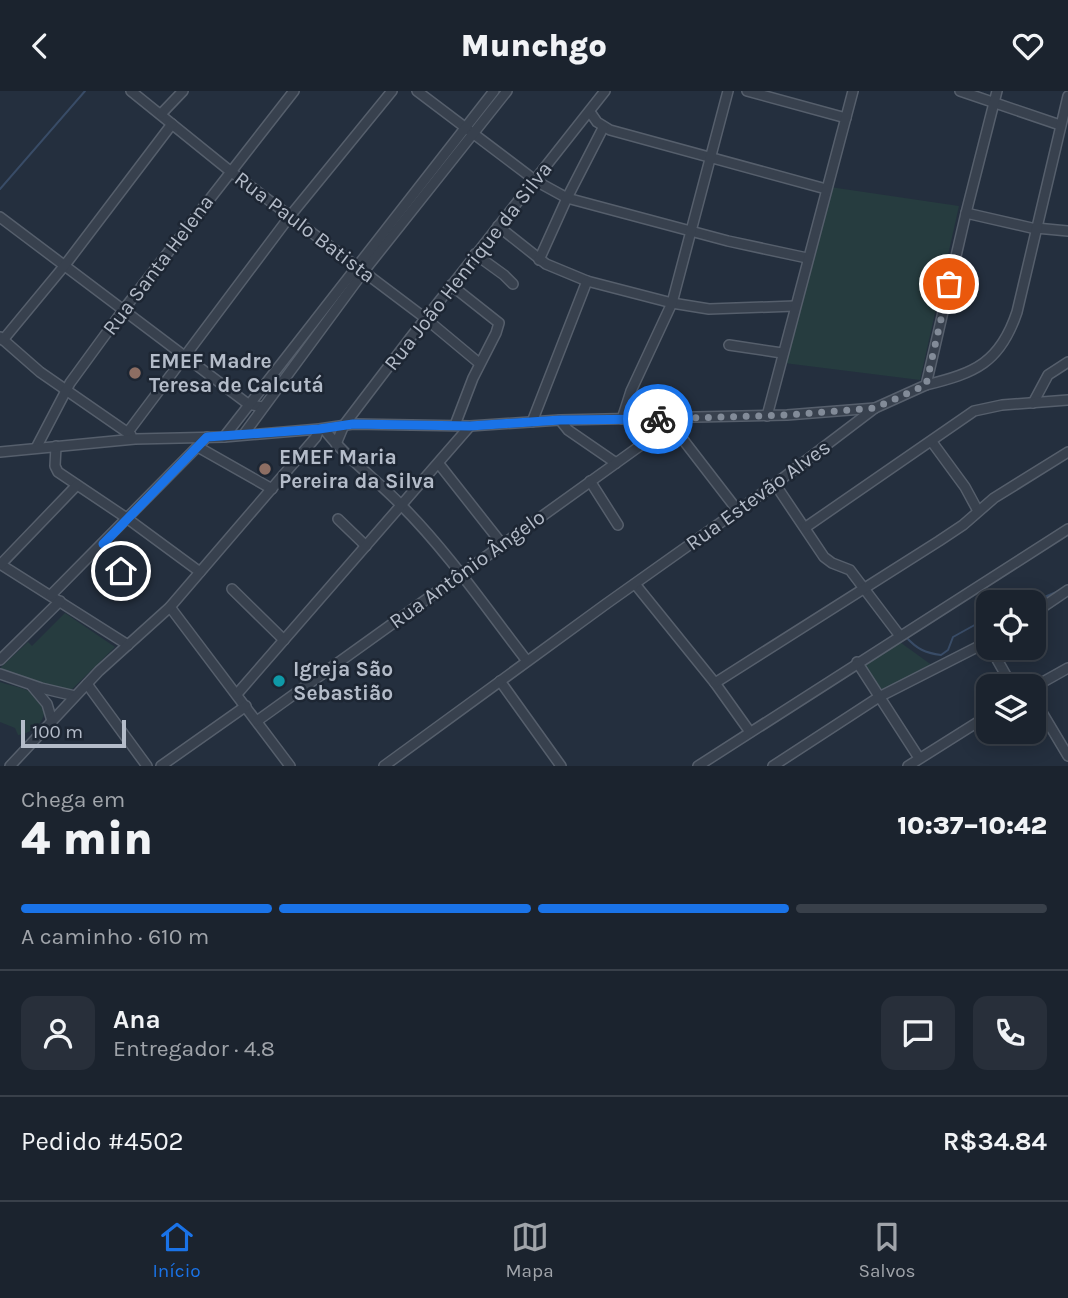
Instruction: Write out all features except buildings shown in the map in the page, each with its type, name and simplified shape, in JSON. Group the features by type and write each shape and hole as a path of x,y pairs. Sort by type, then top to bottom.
{"street":[{"name":"Rua Paulo Batista","path":"131,91 230,171 425,318 479,363"},
{"path":"161,114 183,91"},
{"name":"Rua Santa Helena","path":"36,448 65,390 124,309 293,91"},
{"path":"132,435 186,356 290,216 392,91"},
{"path":"417,91 536,181 567,198 807,258"},
{"path":"244,434 320,314 407,219 470,131 494,91"},
{"path":"224,437 248,404 329,320 399,212 506,91"},
{"name":"Rua João Henrique da Silva","path":"336,444 344,425 425,318 606,91"},
{"path":"622,419 631,391 672,303 728,91"},
{"path":"747,91 845,118"},
{"path":"767,416 853,91"},
{"path":"960,91 1060,125"},
{"path":"926,385 965,213 997,91"},
{"name":"Rua Estevão Alves","path":"384,766 738,511 875,408 926,385 974,370 1000,347 1017,312 1068,96"},
{"path":"590,112 603,128 825,189"},
{"path":"132,435 65,390 2,338 65,265 172,124"},
{"path":"540,260 567,198 603,128"},
{"path":"399,212 407,219"},
{"path":"965,213 1036,229 1068,231"},
{"path":"0,217 248,404 262,407"},
{"path":"498,226 540,260 587,281 672,303 720,310 795,306"},
{"path":"475,254 513,284"},
{"path":"533,422 587,281"},
{"path":"451,285 497,320 498,328 479,363 455,425"},
{"path":"320,314 329,320"},
{"path":"729,345 782,353"},
{"path":"1033,403 1048,375 1068,362"},
{"path":"806,527 932,442 964,416 1002,405 1068,400"},
{"path":"0,452 132,435 224,437 344,425 470,426 622,419 674,421 875,408"},
{"path":"560,420 568,430 616,463"},
{"path":"674,421 738,511"},
{"name":"Rua Antônio Ângelo","path":"257,721 674,421"},
{"path":"237,694 470,426"},
{"path":"321,429 402,506 461,574 527,661"},
{"path":"10,766 87,684 170,607 321,429"},
{"path":"0,660 103,544 207,437"},
{"path":"932,442 965,487 978,511"},
{"path":"56,446 55,469 200,572"},
{"path":"198,447 272,489"},
{"path":"715,683 865,590 963,524 994,498 1068,452"},
{"path":"439,464 502,544"},
{"path":"590,481 618,526"},
{"path":"775,484 824,557 850,570 900,636"},
{"path":"77,485 0,564 128,645"},
{"path":"338,519 366,546"},
{"path":"698,766 1068,529"},
{"path":"103,544 128,563 121,571"},
{"path":"635,584 715,683 750,732"},
{"path":"232,589 284,640"},
{"path":"1046,605 1068,590"},
{"path":"170,607 290,766"},
{"path":"773,766 879,697 976,650"},
{"path":"857,662 919,758"},
{"path":"1046,680 1068,668"},
{"path":"0,674 75,696"},
{"path":"500,681 561,766"},
{"path":"30,684 47,704 52,721"},
{"path":"87,684 147,766"},
{"path":"161,766 246,706"},
{"path":"1046,719 1068,756"},
{"path":"908,766 976,723"}],"green space":[{"path":"830,187 959,206 920,380 784,363"},
{"path":"65,613 115,647 67,694 0,674 0,668 28,642 32,646"},
{"path":"897,640 933,666 882,692 863,667 865,659"},
{"path":"0,682 29,691 42,702 44,715 32,730 18,735 15,728 0,722"}],"waterway":[{"path":"0,189 85,91"},
{"path":"1046,596 1061,590"},
{"path":"906,637 922,650 941,655 948,650 953,637 976,624"}],"way so far":[{"path":"658,419 787,415 875,408 905,395 926,385 949,284"}],"place":[{"name":"EMEF Madre Teresa de Calcutá","path":"135,373"},
{"name":"EMEF Maria Pereira da Silva","path":"265,469"},
{"name":"Igreja São Sebastião","path":"279,681"}],"route":[{"path":"121,571 128,563 103,544 207,437 353,424 470,426 560,420 658,419"}]}
